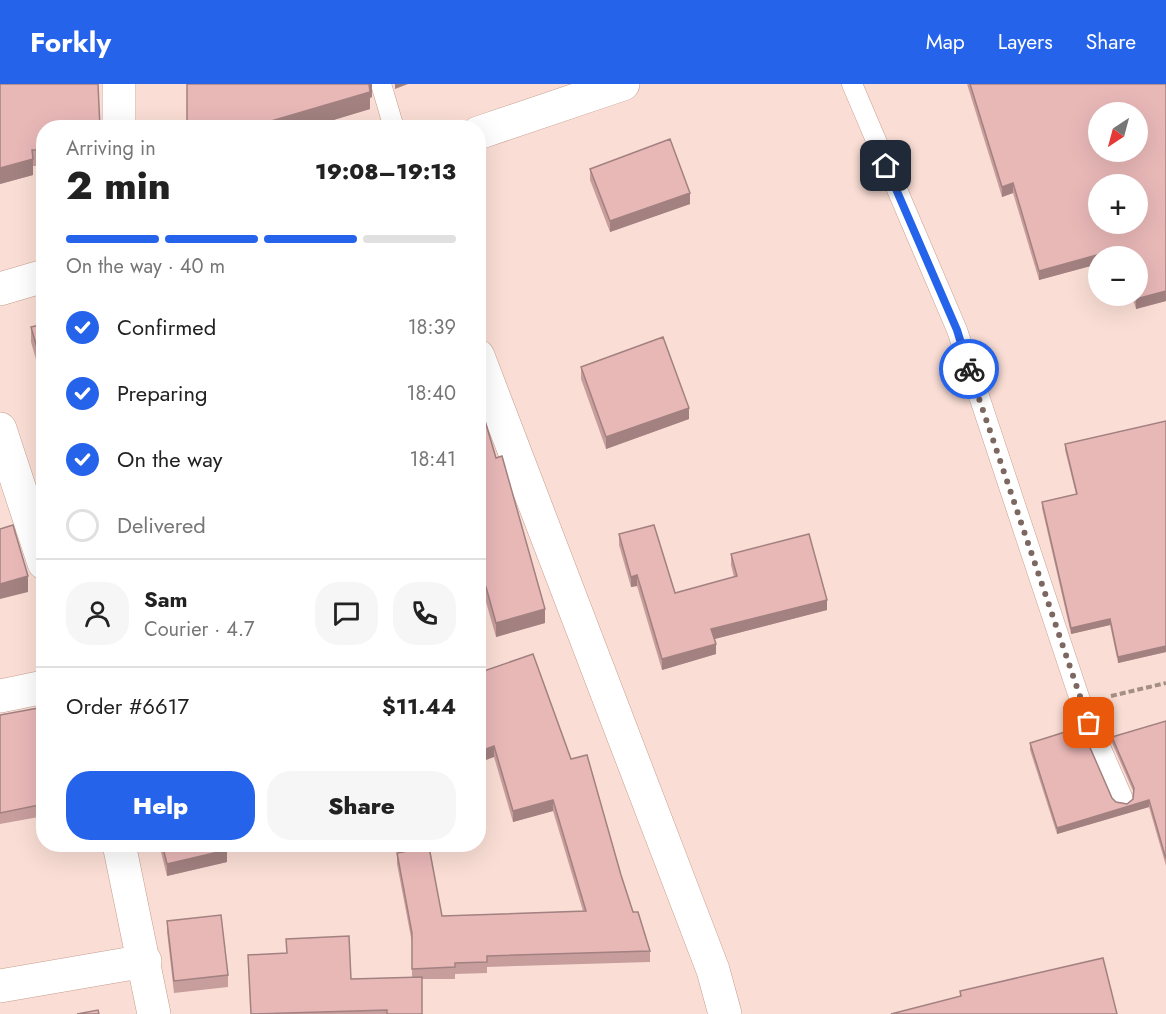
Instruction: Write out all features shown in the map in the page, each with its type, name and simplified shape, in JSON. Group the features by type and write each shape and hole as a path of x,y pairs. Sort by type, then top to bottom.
{"street":[{"path":"119,84 119,120"},
{"path":"486,130 623,84"},
{"path":"0,289 36,278"},
{"path":"486,377 709,959 725,1014"},
{"path":"0,429 36,539"},
{"path":"0,696 36,689"},
{"path":"121,852 154,1014"},
{"path":"0,986 145,962"}],"lane":[{"path":"381,84 392,120"},
{"path":"852,84 957,330 1081,703 1123,799"}],"path":[{"path":"1081,703 1166,683"}],"building":[{"path":"0,84 98,84 100,120 36,120 36,150 32,150 33,159 0,168"},
{"path":"187,84 369,84 370,92 274,120 187,120"},
{"path":"970,84 1166,84 1166,291 1148,296 1148,246 1088,246 1088,257 1039,271 1013,183 1002,187"},
{"path":"670,139 690,193 610,221 590,169"},
{"path":"36,326 36,344 31,327"},
{"path":"663,337 689,408 606,437 581,367"},
{"path":"1166,421 1166,646 1118,657 1110,619 1071,628 1042,502 1077,494 1065,444"},
{"path":"486,424 496,458 502,456 545,609 496,623 486,587"},
{"path":"13,525 28,576 0,584 0,529"},
{"path":"654,525 675,593 737,576 731,554 809,534 827,600 711,629 716,644 662,659 637,575 631,577 619,534"},
{"path":"533,654 571,759 587,755 621,875 633,912 638,912 650,951 487,956 487,962 455,963 455,967 412,969 412,933 397,853 430,852 442,916 586,911 553,800 513,811 494,746 486,749 486,670"},
{"path":"36,708 36,806 0,813 0,715"},
{"path":"1166,721 1166,859 1149,800 1057,828 1030,743 1081,727 1112,798 1116,802 1127,804 1133,799 1134,788 1112,737"},
{"path":"164,852 218,852 167,864"},
{"path":"221,915 228,975 174,981 167,921"},
{"path":"349,936 351,979 422,977 422,1014 387,1014 387,1010 251,1014 248,955 287,953 286,939"},
{"path":"1103,958 1117,1014 891,1014 961,996 960,991"},
{"path":"98,1010 99,1014 77,1014"}],"way so far":[{"path":"969,369 1089,723"}],"route":[{"path":"886,166 957,330 969,369"}]}
